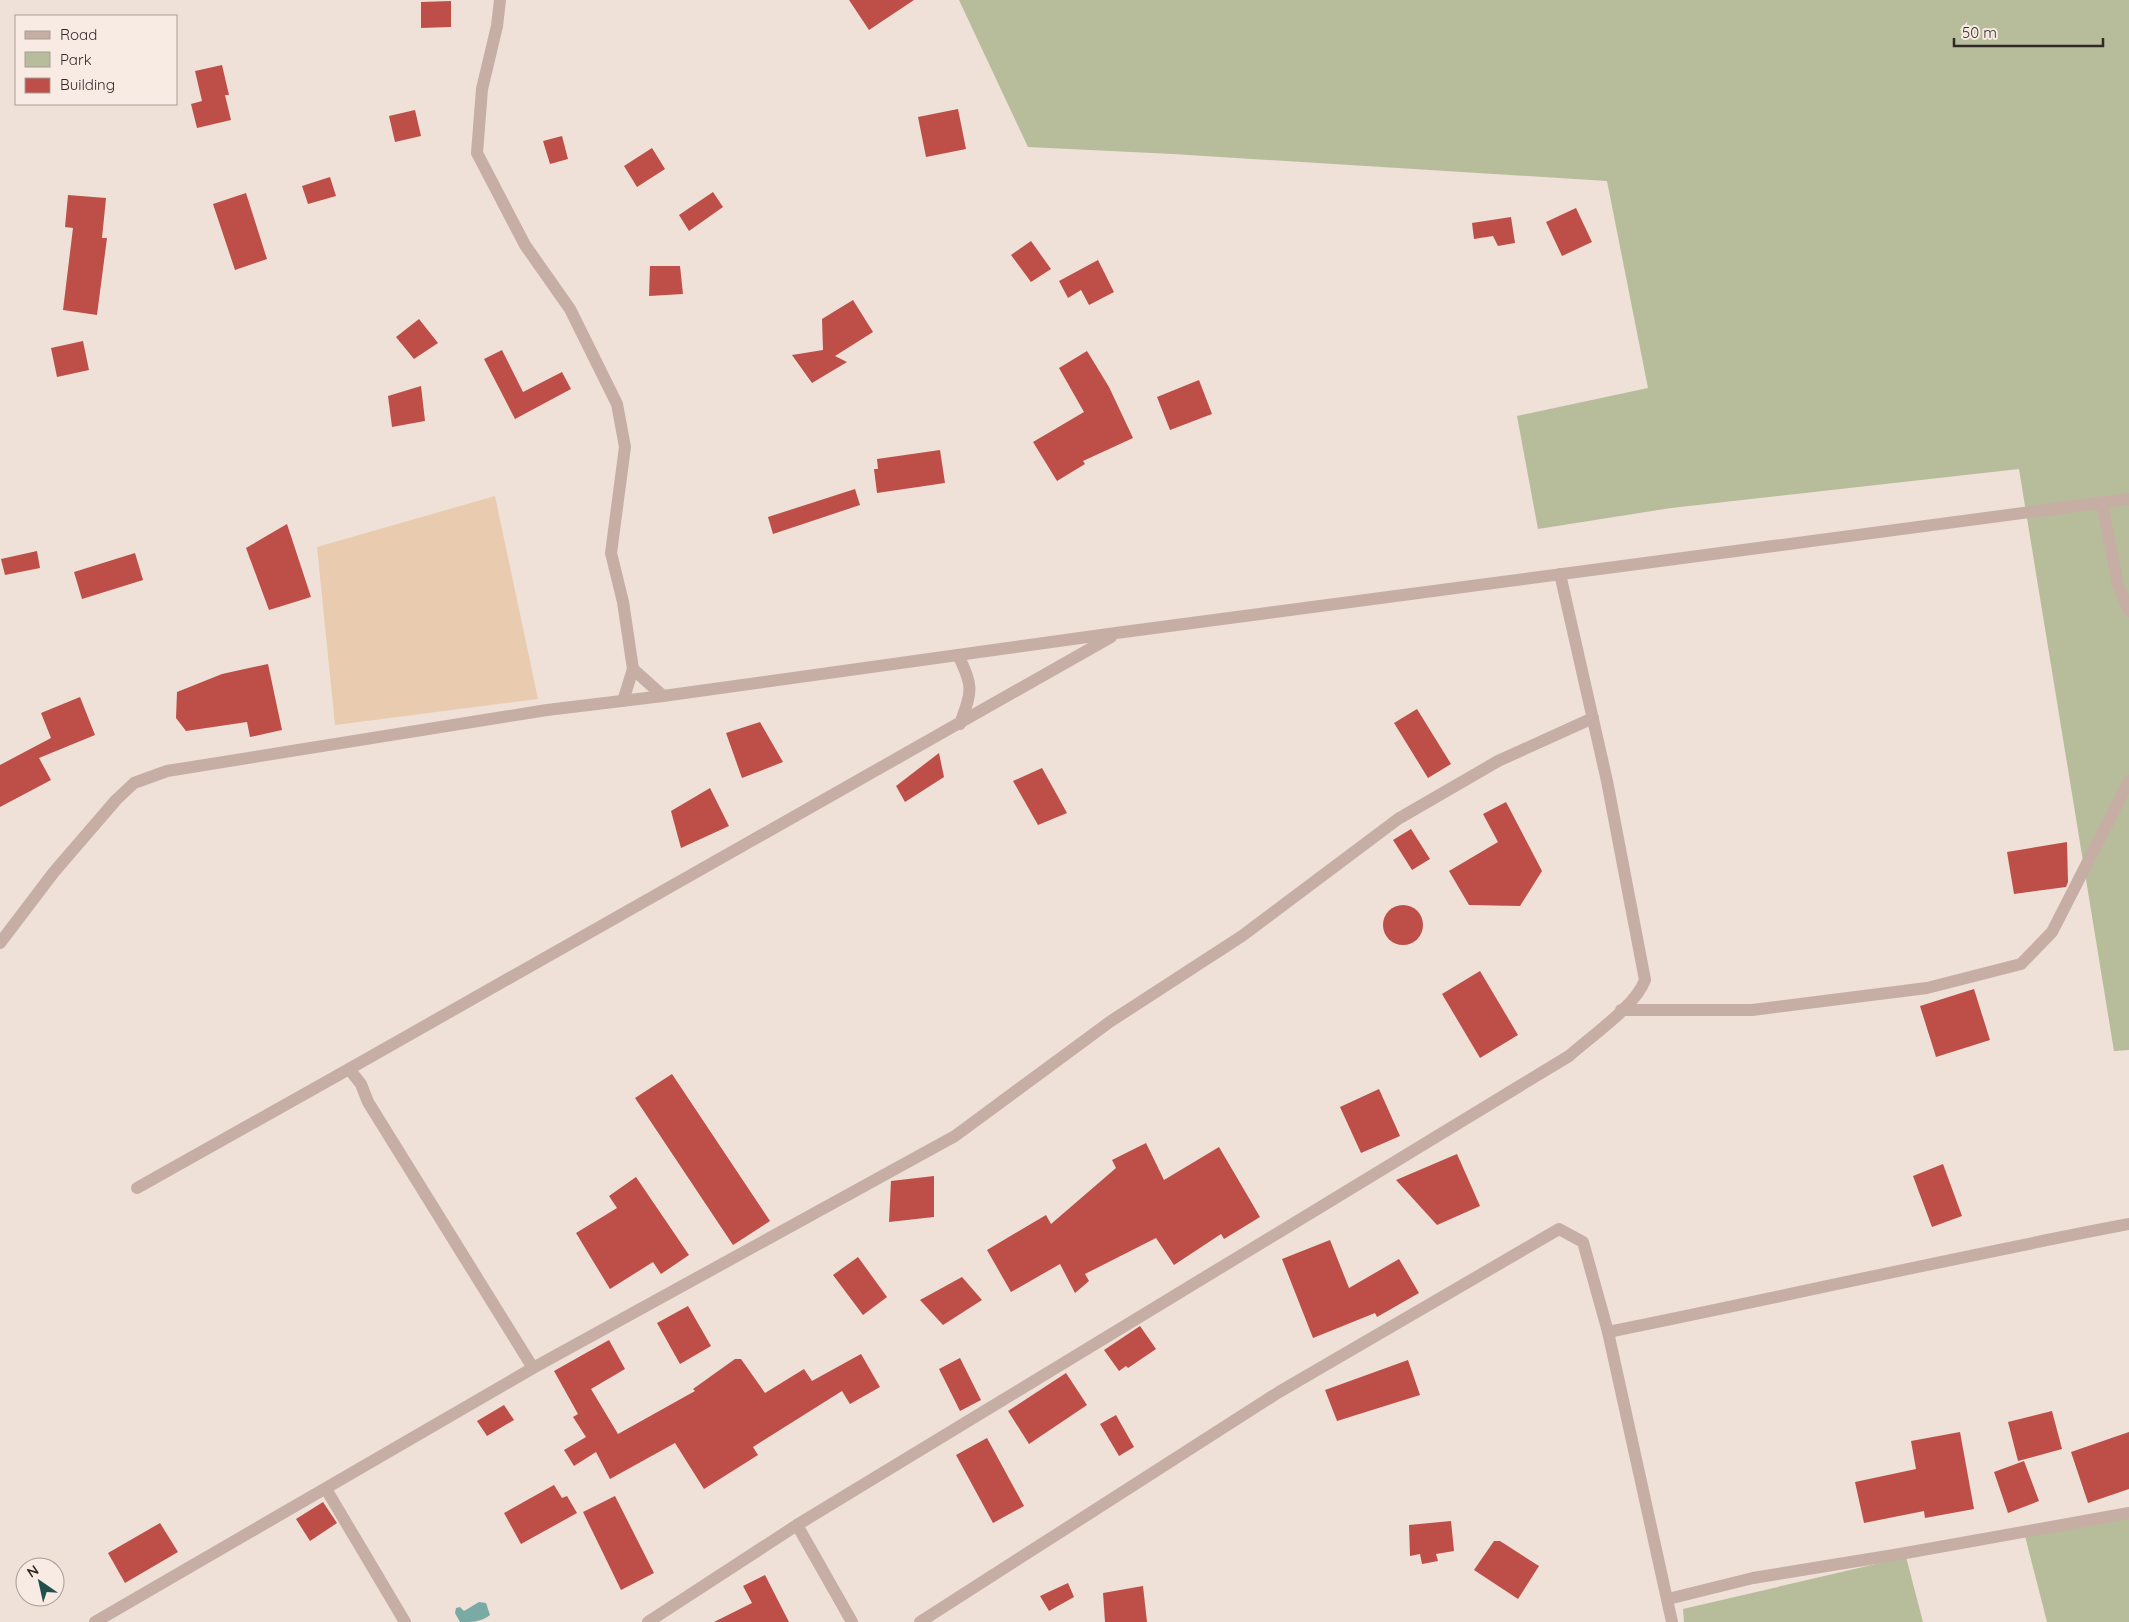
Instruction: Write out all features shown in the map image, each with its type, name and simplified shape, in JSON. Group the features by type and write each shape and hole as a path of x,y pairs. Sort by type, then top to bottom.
{"street":[{"path":"500,0 497,26 482,90 477,153 525,245 570,309 617,404 625,447 611,553 623,602 633,669 623,702"},
{"path":"0,943 54,872 116,800 134,783 167,771 547,710 623,702 958,655 2129,499"},
{"path":"2102,503 2118,585 2129,610"},
{"path":"648,1622 797,1525 1569,1056 1641,990 1645,980 1607,781 1560,574"},
{"path":"137,1188 1116,634"},
{"path":"958,655 967,674 971,692 960,724"},
{"path":"633,669 663,696"},
{"path":"95,1622 533,1368 955,1136 1111,1021 1242,936 1398,819 1498,761 1593,718"},
{"path":"1621,1010 1752,1010 1927,988 2021,964 2052,932 2129,781"},
{"path":"349,1069 361,1084 368,1102 533,1368"},
{"path":"1608,1332 1803,1293 1974,1253 2129,1224"},
{"path":"920,1622 1280,1392 1559,1229 1583,1242 1608,1332 1672,1622"},
{"path":"326,1488 405,1622"},
{"path":"1668,1599 1753,1578 2129,1514"},
{"path":"797,1525 852,1622"}],"green space":[{"path":"959,0 2129,0 2129,1050 2114,1051 2019,469 1671,508 1538,529 1517,416 1648,388 1607,181 1173,154 1028,147"},
{"path":"2129,1517 2129,1622 2047,1622 2025,1536"},
{"path":"1906,1557 1923,1622 1684,1622 1683,1609"}],"sand":[{"path":"495,496 538,699 335,725 317,547"}],"water":[{"path":"479,1602 486,1603 490,1615 472,1622 460,1622 455,1613 456,1608 460,1607 464,1611"}],"building":[{"path":"849,0 914,0 869,30"},
{"path":"451,1 451,27 421,28 421,2"},
{"path":"222,65 229,95 225,95 231,120 197,128 191,104 202,101 195,71"},
{"path":"958,109 966,149 926,157 918,117"},
{"path":"415,110 421,136 395,142 389,116"},
{"path":"562,136 568,159 550,164 543,141"},
{"path":"652,148 665,169 637,187 624,166"},
{"path":"330,177 336,196 308,204 302,186"},
{"path":"713,192 723,207 689,231 679,215"},
{"path":"246,193 267,259 235,270 213,204"},
{"path":"68,195 106,198 102,238 107,238 97,315 63,310 73,228 65,227"},
{"path":"1576,208 1592,242 1562,256 1546,222"},
{"path":"1511,217 1515,243 1498,246 1493,236 1474,239 1472,223"},
{"path":"1031,241 1051,269 1031,282 1011,255"},
{"path":"1098,260 1114,292 1089,305 1081,290 1068,298 1059,281"},
{"path":"650,266 680,266 683,294 649,296"},
{"path":"853,300 873,332 835,356 847,362 812,383 792,355 823,350 822,319"},
{"path":"419,319 438,343 414,359 396,337"},
{"path":"83,341 89,370 57,377 51,348"},
{"path":"502,350 523,392 562,372 571,389 515,419 484,359"},
{"path":"1087,351 1109,387 1133,438 1083,461 1085,464 1057,481 1033,442 1084,412 1059,368"},
{"path":"1199,380 1212,414 1170,430 1157,397"},
{"path":"421,386 425,421 392,427 388,396"},
{"path":"940,450 945,483 877,493 874,469 878,469 877,459"},
{"path":"855,489 860,505 773,534 768,517"},
{"path":"287,524 311,597 269,610 246,548"},
{"path":"37,551 40,568 5,575 1,559"},
{"path":"135,553 143,580 82,599 74,572"},
{"path":"268,664 282,730 250,737 247,722 186,731 176,718 177,692 222,674"},
{"path":"80,697 95,735 39,758 51,780 0,807 0,765 51,738 41,713"},
{"path":"1417,709 1451,764 1428,778 1394,723"},
{"path":"760,722 783,762 742,778 726,733"},
{"path":"939,753 944,777 905,802 896,786"},
{"path":"1042,768 1067,813 1038,825 1013,781"},
{"path":"710,788 729,826 681,848 671,811"},
{"path":"1506,802 1542,871 1520,906 1469,905 1449,871 1498,842 1483,814"},
{"path":"1411,829 1430,859 1412,870 1393,840"},
{"path":"2067,842 2068,882 2066,887 2014,894 2007,852"},
{"path":"1407,905 1414,908 1420,914 1423,925 1422,933 1414,942 1407,945 1399,945 1392,942 1384,933 1383,921 1386,914 1395,906"},
{"path":"1480,971 1518,1035 1480,1058 1442,994"},
{"path":"1974,989 1990,1040 1936,1057 1920,1006"},
{"path":"672,1074 770,1221 733,1245 635,1098"},
{"path":"1379,1089 1400,1136 1361,1153 1340,1107"},
{"path":"1146,1143 1164,1180 1219,1147 1260,1217 1224,1239 1221,1234 1174,1265 1156,1238 1085,1274 1089,1281 1075,1293 1060,1264 1011,1292 987,1250 1046,1215 1051,1224 1116,1168 1112,1160"},
{"path":"1457,1154 1480,1206 1437,1225 1396,1180"},
{"path":"1943,1164 1962,1216 1932,1227 1913,1176"},
{"path":"934,1176 934,1217 889,1222 891,1181"},
{"path":"636,1177 689,1255 661,1274 653,1262 610,1289 576,1233 617,1208 609,1196"},
{"path":"1330,1240 1349,1288 1399,1259 1419,1293 1377,1317 1375,1313 1313,1338 1282,1259"},
{"path":"858,1257 887,1297 863,1315 833,1275"},
{"path":"962,1277 982,1300 943,1325 920,1300"},
{"path":"688,1306 711,1346 680,1364 657,1323"},
{"path":"1140,1326 1156,1349 1128,1368 1126,1366 1119,1371 1104,1350"},
{"path":"609,1340 625,1369 591,1389 618,1434 695,1391 693,1389 735,1359 741,1359 765,1393 804,1369 812,1381 861,1354 880,1387 850,1404 842,1391 753,1447 758,1455 704,1489 675,1443 610,1479 596,1452 574,1466 564,1450 586,1437 573,1417 578,1414 554,1371"},
{"path":"960,1358 981,1400 960,1411 939,1369"},
{"path":"1408,1360 1420,1395 1337,1421 1325,1390"},
{"path":"1066,1373 1087,1405 1029,1444 1008,1411"},
{"path":"504,1405 514,1420 487,1436 477,1421"},
{"path":"2052,1411 2062,1449 2018,1461 2008,1422"},
{"path":"1116,1415 1134,1447 1119,1456 1100,1424"},
{"path":"1960,1432 1974,1509 1925,1518 1924,1511 1864,1523 1855,1482 1916,1469 1911,1441"},
{"path":"2129,1432 2129,1489 2088,1503 2071,1452"},
{"path":"987,1438 1024,1506 993,1523 956,1455"},
{"path":"2024,1461 2039,1501 2008,1513 1994,1472"},
{"path":"554,1485 562,1498 567,1496 577,1513 521,1544 504,1513"},
{"path":"615,1496 654,1573 621,1590 583,1512"},
{"path":"323,1502 337,1523 310,1541 296,1519"},
{"path":"1451,1521 1454,1551 1436,1554 1438,1561 1422,1564 1420,1554 1410,1556 1409,1525"},
{"path":"160,1523 178,1552 125,1583 108,1553"},
{"path":"1494,1541 1500,1541 1539,1566 1518,1599 1474,1570"},
{"path":"765,1575 789,1622 714,1622 752,1603 743,1586"},
{"path":"1068,1583 1074,1597 1049,1611 1040,1596"},
{"path":"1143,1586 1147,1622 1105,1622 1103,1593"}]}
